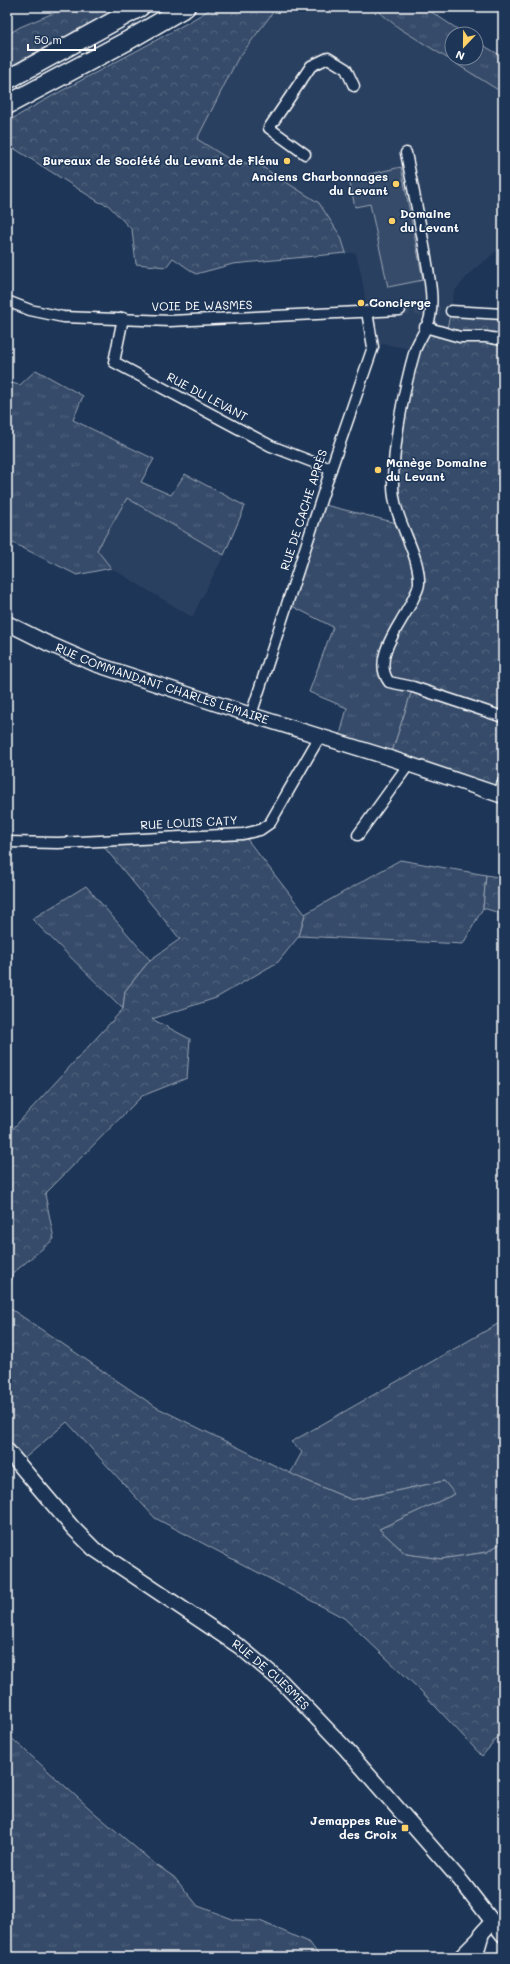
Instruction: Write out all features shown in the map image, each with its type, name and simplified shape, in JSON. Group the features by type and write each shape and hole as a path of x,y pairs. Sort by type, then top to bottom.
{"highway":[{"path":"7,80 140,7"},
{"path":"7,105 128,41 186,7"}],"street":[{"path":"305,154 269,128 311,66 328,58 346,69 354,86"},
{"path":"406,153 431,290 430,319 416,350 404,400 396,451 393,486 399,520 417,565 419,585 410,607 388,644 383,663 384,675 389,682 413,687 503,717"},
{"name":"VOIE DE WASMES","path":"7,301 30,310 63,317 195,320 400,310"},
{"path":"451,311 503,314"},
{"name":"RUE DE CACHE APRÈS","path":"251,715 372,347 367,312"},
{"name":"RUE DU LEVANT","path":"123,318 114,362 272,446 331,469"},
{"path":"426,327 460,337 486,337 503,340"},
{"name":"RUE COMMANDANT CHARLES LEMAIRE","path":"7,623 47,643 95,664 251,715 502,791"},
{"name":"RUE LOUIS CATY","path":"7,842 86,841 243,834 260,830 270,823 320,736"},
{"path":"286,809 306,772 305,762"},
{"path":"358,835 409,764"},
{"name":"RUE DE CUESMES","path":"7,1450 73,1528 94,1548 240,1647 282,1682 345,1748 460,1881 503,1935"},
{"path":"458,1957 492,1922"},
{"path":"475,1957 482,1933"}],"shaded area":[{"name":"Anciens Charbonnages du Levant","path":"277,7 373,7 399,28 444,56 444,66 460,66 503,93 503,246 472,271 454,292 446,332 416,350 384,344 373,347 361,273 356,253 346,253 341,237 259,165 232,161 197,139 237,60"},
{"path":"127,498 224,555 192,617 111,568 97,550"}],"green space":[{"path":"68,7 120,7 7,68 7,35 20,27"},
{"path":"214,7 277,7 237,60 197,139 232,161 259,165 319,203 341,237 346,253 233,264 196,274 173,258 166,267 136,264 132,230 108,205 99,202 15,149 7,153 7,122"},
{"path":"373,7 424,7 453,26 444,26 444,56 399,28"},
{"path":"484,46 503,57 503,93 460,66 484,66"},
{"name":"Domaine du Levant","path":"401,167 423,280 388,287 370,204 355,207 349,179"},
{"path":"451,311 503,314 503,782 499,795 390,758 413,687 389,682 387,644 419,585 393,486 404,400 425,327 446,332"},
{"path":"36,370 83,396 73,420 154,459 141,482 171,495 185,474 245,506 224,555 127,498 97,550 111,568 77,575 7,540 7,382 20,385"},
{"path":"321,504 401,524 417,565 413,687 390,758 339,739 347,708 309,692 333,627 288,604"},
{"path":"243,834 305,914 299,936 278,962 216,998 152,1019 190,1039 187,1078 142,1096 45,1194 54,1239 12,1274 8,1307 156,1407 298,1477 352,1500 444,1481 455,1494 379,1529 406,1554 441,1559 487,1552 503,1542 503,1732 482,1756 420,1690 344,1618 155,1518 67,1422 19,1463 7,1450 7,1135 123,1009 125,991 150,960 180,939 99,841"},
{"path":"400,860 486,875 483,908 463,944 299,936 305,914"},
{"path":"486,875 503,878 503,914 483,908"},
{"path":"86,886 150,960 125,991 123,1009 32,919"},
{"path":"503,1321 503,1542 487,1552 441,1559 406,1554 379,1529 454,1494 444,1481 352,1500 290,1474 302,1452 291,1442"},
{"path":"7,1734 97,1815 155,1864 174,1877 198,1906 235,1920 260,1921 310,1943 320,1957 7,1956"}],"tunnel":[{"path":"400,310 451,311"}],"place":[{"name":"Bureaux de Société du Levant de Flénu","path":"287,161"},
{"name":"Anciens Charbonnages du Levant","path":"396,184"},
{"name":"Domaine du Levant","path":"392,221"},
{"name":"Concierge","path":"361,303"},
{"name":"Manège Domaine du Levant","path":"378,470"},
{"name":"Jemappes Rue des Croix","path":"405,1828"}]}
